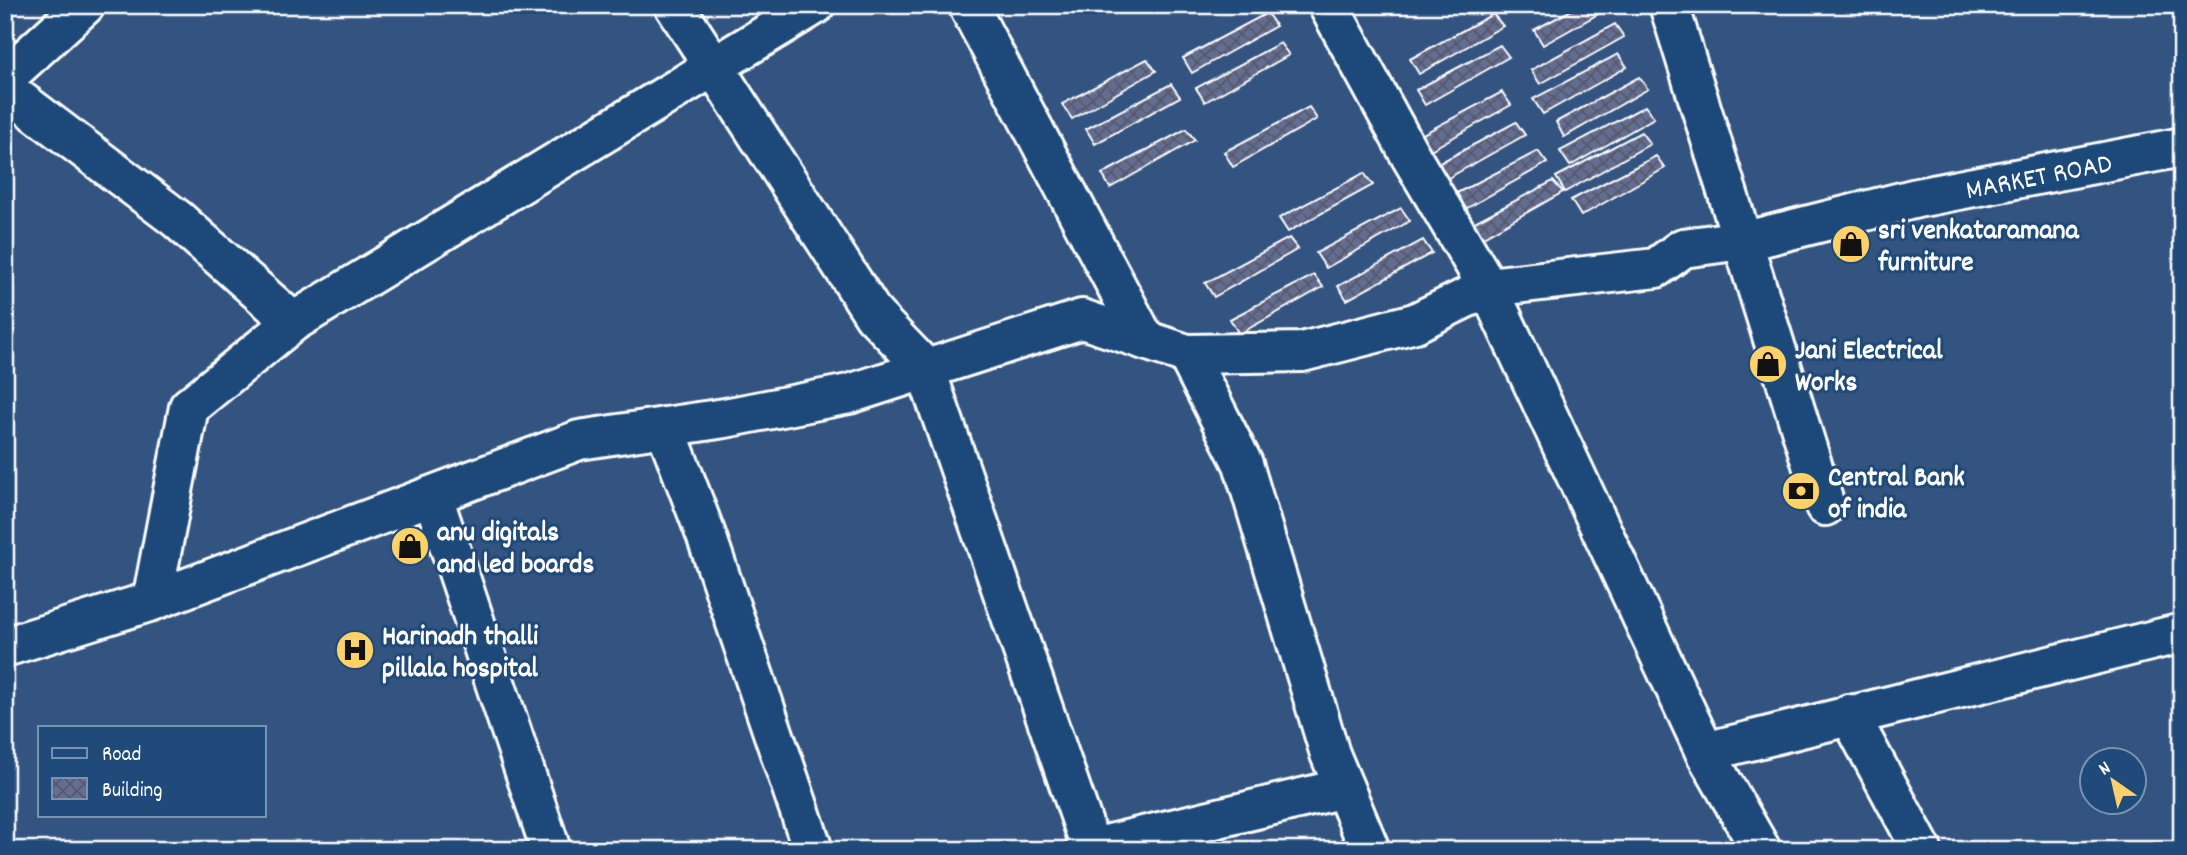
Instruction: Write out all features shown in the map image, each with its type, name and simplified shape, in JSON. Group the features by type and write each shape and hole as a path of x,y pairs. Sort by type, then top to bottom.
{"main road":[{"path":"5,78 85,5"},
{"path":"674,5 874,315 925,368 1089,849 1344,788"},
{"path":"152,601 189,407 293,322 815,5"},
{"path":"968,5 1145,340"},
{"path":"1328,5 1410,155 1488,287 1705,752 1761,850"},
{"path":"1669,5 1825,506"},
{"path":"5,89 177,219 293,322"},
{"name":"MARKET ROAD","path":"5,647 152,601 433,498 579,440 849,394 1082,319 1187,354 1302,352 1415,323 1488,287 1656,268 1683,248 1742,238 1758,238 1917,198 2182,147"},
{"path":"1187,354 1243,464 1330,754 1370,850"},
{"path":"665,427 706,535 813,850"},
{"path":"433,498 551,850"},
{"path":"1705,752 2182,633"},
{"path":"1849,714 1922,850"}],"building":[{"path":"1581,5 1614,5 1543,45 1534,30"},
{"path":"1267,13 1276,26 1192,73 1183,58"},
{"path":"1493,14 1503,26 1419,74 1410,59"},
{"path":"1615,24 1624,37 1540,84 1531,70"},
{"path":"1280,43 1289,55 1205,102 1196,88"},
{"path":"1500,45 1509,57 1425,105 1416,90"},
{"path":"1618,54 1627,67 1543,114 1533,99"},
{"path":"1147,59 1156,71 1072,119 1062,104"},
{"path":"1639,77 1648,89 1564,137 1556,122"},
{"path":"1171,84 1180,97 1095,144 1086,129"},
{"path":"1502,92 1511,105 1427,152 1417,137"},
{"path":"1645,106 1654,118 1570,166 1560,151"},
{"path":"1309,107 1317,119 1233,167 1224,152"},
{"path":"1516,122 1525,135 1441,182 1432,167"},
{"path":"1186,129 1195,140 1110,188 1102,174"},
{"path":"1641,132 1650,144 1565,192 1556,177"},
{"path":"1538,151 1547,163 1462,211 1453,195"},
{"path":"1656,156 1665,168 1581,216 1571,200"},
{"path":"1364,173 1373,185 1288,232 1279,218"},
{"path":"1553,181 1563,192 1478,240 1469,225"},
{"path":"1401,208 1410,221 1326,268 1316,253"},
{"path":"1289,238 1298,249 1214,297 1205,283"},
{"path":"1423,240 1432,253 1347,300 1338,286"},
{"path":"1314,275 1323,287 1239,334 1230,319"}],"place":[{"name":"sri venkataramana furniture","path":"1851,244"},
{"name":"Jani Electrical Works","path":"1768,364"},
{"name":"Central Bank of india","path":"1801,491"},
{"name":"anu digitals and led boards","path":"410,546"},
{"name":"Harinadh thalli pillala hospital","path":"355,650"}]}
